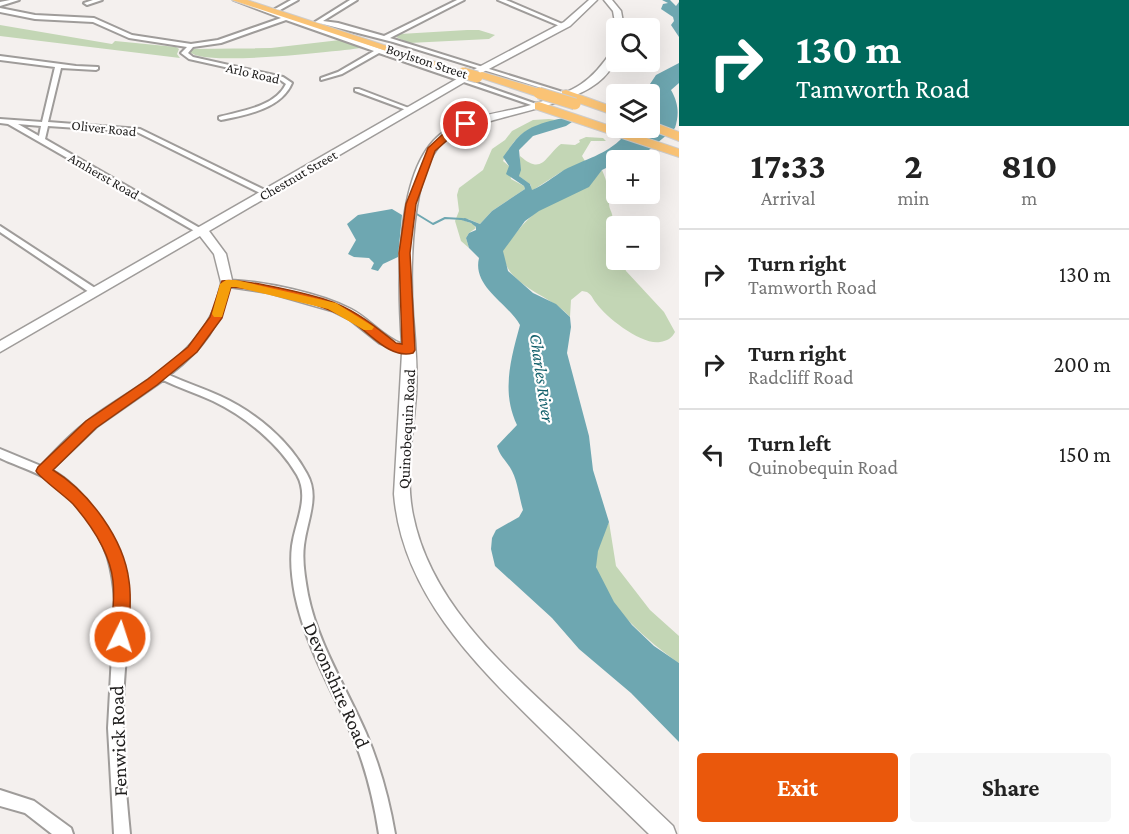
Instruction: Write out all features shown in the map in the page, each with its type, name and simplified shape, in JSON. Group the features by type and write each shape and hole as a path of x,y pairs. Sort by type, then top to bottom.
{"highway":[{"name":"Boylston Street","path":"237,0 472,74"},
{"name":"Boylston Street","path":"249,0 537,98 570,102 606,115"},
{"path":"537,98 606,119"},
{"name":"Boylston Street","path":"570,102 606,119"},
{"path":"570,102 606,110"}],"main road":[{"name":"Chestnut Street","path":"0,347 472,74 564,26 593,0"},
{"path":"608,0 617,11 618,18"},
{"path":"570,102 597,78 606,65"},
{"name":"Quinobequin Road","path":"537,98 461,126 444,137 429,154 411,204 406,237 405,271 411,390 402,462 403,503 409,538 423,572 456,622 499,673 665,834"},
{"path":"201,231 209,238 223,262 227,275 226,284 247,285 332,306 358,320 392,346 409,350"}],"street":[{"path":"0,4 16,0"},
{"path":"87,3 99,0"},
{"path":"237,0 379,51 570,102"},
{"path":"278,9 295,0"},
{"path":"318,22 354,0"},
{"path":"385,38 461,0"},
{"path":"506,1 564,26"},
{"path":"0,10 27,16 94,20 136,39 191,46 219,42 285,18"},
{"path":"318,22 385,38 472,74"},
{"name":"Arlo Road","path":"191,46 184,53 191,58 281,78 289,83 283,94 272,101 250,111 221,118"},
{"path":"323,79 340,73 379,51"},
{"path":"0,58 58,66 96,68"},
{"path":"41,140 58,66"},
{"path":"357,90 411,110"},
{"name":"Oliver Road","path":"4,121 128,128 142,132 267,193"},
{"name":"Amherst Road","path":"4,121 201,231"},
{"path":"0,228 95,292"},
{"path":"43,471 91,425 162,375 192,350 209,330 219,312 226,284"},
{"name":"Devonshire Road","path":"162,375 224,402 258,425 295,465 307,485 310,500 298,544 299,579 304,606 318,646 369,757 378,786 387,834"},
{"name":"Fenwick Road","path":"0,453 43,471 64,486 86,509 105,536 119,569 122,604 115,738 122,834"},
{"path":"0,798 29,807 50,820 65,834"}],"green space":[{"path":"0,25 112,44 115,41 176,47 179,49 177,54 180,58 0,36"},
{"path":"479,30 495,35 489,39 409,43 396,37 400,34"},
{"path":"340,40 362,48 244,58 200,56 190,52 193,49 271,48"},
{"path":"533,120 557,120 531,129 518,137 503,161 509,166 511,179 524,186 525,189 492,211 480,224 468,219 460,219 473,224 476,228 466,238 469,248 461,241 455,221 459,211 457,195 459,188 483,170 492,149 505,140 512,131"},
{"path":"586,137 603,138 606,141 591,141 582,156 585,161 561,172 533,190 530,190 531,185 519,176 520,156 528,162 539,164 561,144 575,145"},
{"path":"602,170 606,182 606,204 609,204 612,216 606,216 606,270 626,270 664,312 675,332 665,341 652,342 634,335 608,316 587,292 582,291 571,300 570,317 562,309 519,281 510,272 505,262 503,249 528,219 595,178"},
{"path":"609,522 616,566 650,610 679,636 679,663 629,621 607,594 600,580 596,566 597,555"}],"water":[{"path":"662,0 670,0 676,6 679,2 679,37 671,25 674,21 673,17 661,9 663,4 668,3"},
{"name":"Charles River","path":"679,63 679,83 671,90 678,109 675,128 649,150 606,150 606,168 589,187 539,211 525,221 503,251 508,271 533,293 556,304 570,317 571,327 567,353 589,436 593,470 609,522 598,551 596,567 614,602 632,625 654,646 679,663 679,742 631,693 579,649 552,618 495,566 491,549 492,538 496,530 519,517 523,510 514,476 497,446 517,425 509,400 509,375 520,325 481,278 478,268 479,258 469,248 466,238 469,233 476,230 476,227 458,219 465,218 480,224 492,211 525,189 506,174 509,166 503,157 518,138 533,127 562,119 572,122 533,136 519,150 521,170 519,176 530,184 532,190 564,170 602,152 622,138 633,141 637,138 660,138 660,84 650,84 656,75"},
{"path":"392,209 402,215 398,257 383,264 378,271 371,269 374,263 369,258 354,257 348,254 356,240 347,224 358,215"}],"waterway":[{"path":"415,213 433,224 445,218 462,219"}],"slow traffic":[{"path":"218,314 226,284 236,284 332,306 368,327"}],"route":[{"path":"120,637 121,581 111,547 79,500 57,479 43,471 76,437 152,382 198,344 216,318 222,304 226,284 247,285 332,306 358,320 385,342 400,349 409,350 405,281 408,215 431,150 448,134 466,124"}]}
